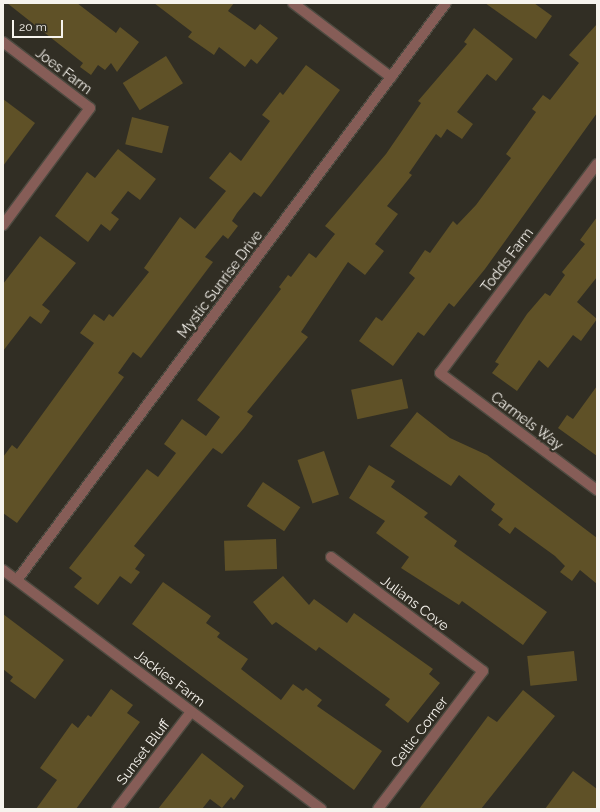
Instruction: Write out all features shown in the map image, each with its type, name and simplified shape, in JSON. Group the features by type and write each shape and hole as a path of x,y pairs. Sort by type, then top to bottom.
{"street":[{"path":"294,3 391,77"},
{"name":"Mystic Sunrise Drive","path":"17,580 446,3"},
{"name":"Joes Farm","path":"3,42 90,108 3,224"},
{"name":"Todds Farm","path":"440,373 597,164"},
{"name":"Carmels Way","path":"440,373 597,490"},
{"name":"Julians Cove","path":"331,557 483,671"},
{"name":"Jackies Farm","path":"3,570 321,809"},
{"name":"Celtic Corner","path":"378,809 483,671"},
{"name":"Sunset Bluff","path":"117,809 191,712"}],"building":[{"path":"7,3 77,3 116,33 120,27 139,42 117,72 111,63 105,70 98,65 91,75 80,67 83,63"},
{"path":"154,3 234,3 228,11 255,30 260,24 278,38 257,64 251,59 245,67 219,47 214,55 188,37 192,32"},
{"path":"485,3 534,3 552,16 536,39"},
{"path":"597,24 597,113 485,269 454,307 449,303 424,336 418,332 393,366 359,341 376,317 382,321 415,278 409,273 425,250 430,253 453,221 457,225 476,205 511,158 506,154 536,112 532,109 543,95 550,100 579,63 569,55"},
{"path":"474,28 513,59 496,81 487,74 457,112 473,124 462,139 447,129 441,138 436,134 409,173 412,175 387,206 398,214 375,244 384,251 365,275 348,262 301,332 308,337 247,412 253,416 244,428 222,454 213,448 134,546 145,555 135,569 140,572 131,584 120,576 98,605 74,587 82,578 69,568 147,469 158,477 176,453 164,444 182,419 206,436 220,417 197,400 281,289 279,287 288,275 291,277 309,253 316,258 335,234 325,226 386,154 421,103 418,101 467,44 464,42"},
{"path":"166,56 183,83 140,110 123,83"},
{"path":"306,65 340,90 261,197 254,192 237,213 232,221 238,226 228,239 223,235 205,257 213,262 141,358 133,352 118,373 124,377 17,523 3,513 3,457 12,445 17,449 94,343 80,333 94,314 104,321 109,314 113,317 149,272 144,268 180,217 195,229 226,191 209,178 230,152 241,161 270,121 262,115 280,92 283,95"},
{"path":"3,99 35,123 3,166"},
{"path":"132,117 169,126 162,153 125,144"},
{"path":"118,149 156,179 140,200 128,191 111,213 119,219 110,231 101,224 88,242 55,216 87,172 95,178"},
{"path":"597,217 597,277 577,302 597,319 581,341 573,335 548,368 539,360 517,391 492,373 499,364 495,362 527,314 545,293 550,296 565,275 562,272 585,244 580,240"},
{"path":"40,236 76,263 42,305 50,311 41,324 30,316 3,351 3,284"},
{"path":"402,379 408,408 357,419 351,390"},
{"path":"597,386 597,456 558,428 567,415 573,419"},
{"path":"417,412 450,438 487,455 597,538 597,584 580,570 572,581 560,572 565,566 555,556 515,527 510,534 498,525 503,519 491,510 495,504 459,475 451,486 390,446"},
{"path":"324,451 339,494 313,504 298,460"},
{"path":"369,465 395,481 391,487 428,513 424,517 457,541 454,546 547,612 523,645 462,601 459,605 401,568 409,557 376,533 385,521 349,498"},
{"path":"263,482 300,507 284,531 247,506"},
{"path":"276,539 277,569 225,571 224,541"},
{"path":"283,576 309,605 314,599 347,623 354,613 433,669 429,674 440,683 408,723 385,705 390,699 319,647 316,651 276,622 272,625 253,602"},
{"path":"163,582 211,616 206,623 220,633 217,637 248,659 241,669 281,700 293,684 303,691 306,688 322,700 317,706 382,751 354,790 132,624"},
{"path":"3,614 64,660 35,699 10,681 13,677 3,669"},
{"path":"574,651 577,681 530,686 527,656"},
{"path":"111,689 133,705 127,713 140,722 76,809 36,809 57,780 40,768 72,723 78,728 88,715 91,717"},
{"path":"523,690 555,716 481,809 419,809 488,716 497,722"},
{"path":"202,753 244,786 234,800 231,797 222,808 210,799 202,809 158,809"},
{"path":"573,771 597,789 597,809 545,809"}]}
